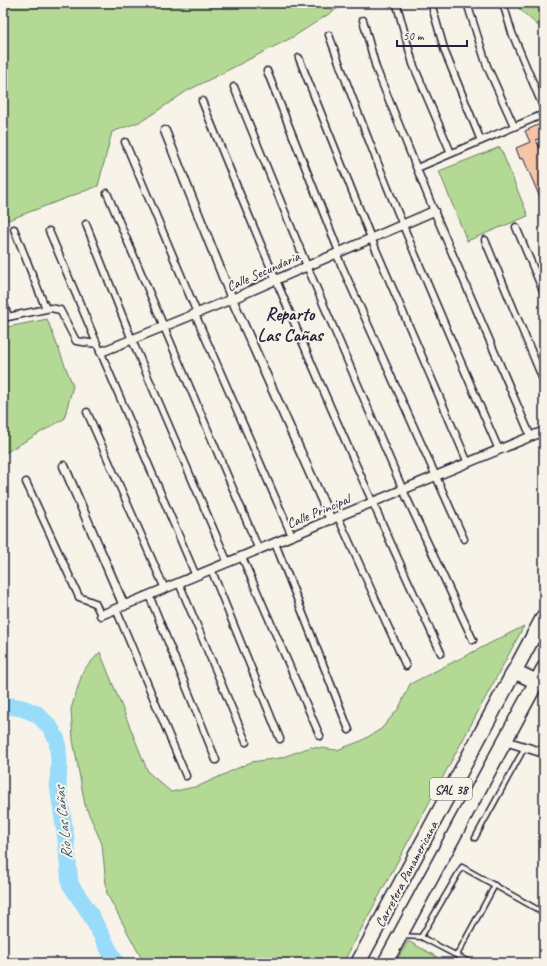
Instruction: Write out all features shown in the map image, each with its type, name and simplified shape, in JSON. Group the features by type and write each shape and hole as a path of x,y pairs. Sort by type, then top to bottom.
{"highway":[{"name":"Carretera Panamericana","path":"358,963 544,616"},
{"name":"Carretera Panamericana","path":"385,963 544,668"},
{"path":"514,671 537,682"}],"street":[{"path":"431,3 445,52 481,141"},
{"path":"467,3 487,66 514,126"},
{"path":"503,3 512,32 544,109"},
{"path":"397,5 413,64 451,154"},
{"path":"363,20 376,68 434,210 531,437"},
{"path":"329,35 358,117 401,225 499,450"},
{"path":"299,58 371,238 468,463"},
{"path":"267,72 338,252 435,476 464,539"},
{"path":"234,87 307,266 403,490 473,640"},
{"path":"202,101 275,280 372,503 441,653"},
{"path":"417,168 544,114"},
{"path":"165,131 232,299 406,666"},
{"path":"125,142 196,314 292,536"},
{"path":"107,193 259,550"},
{"name":"Calle Secundaria","path":"101,352 232,299 434,210"},
{"path":"86,224 132,340 228,563"},
{"path":"516,227 544,293"},
{"path":"14,229 46,309"},
{"path":"49,231 196,576"},
{"path":"485,240 544,382"},
{"path":"3,302 6,317 46,309 60,310 76,341 97,344"},
{"path":"87,412 165,589"},
{"name":"Calle Principal","path":"101,615 544,431"},
{"path":"64,466 124,606"},
{"path":"26,482 79,597 87,599 95,604 101,615"},
{"path":"275,543 349,730"},
{"path":"242,557 320,736"},
{"path":"211,569 280,739"},
{"path":"179,583 246,742"},
{"path":"149,595 216,760"},
{"path":"116,609 186,776"},
{"path":"505,741 544,753"}],"lane":[{"path":"475,838 525,746"},
{"path":"421,937 462,868 544,913"},
{"path":"457,956 495,885"},
{"path":"400,936 421,937 471,963"}],"green space":[{"path":"3,3 346,3 293,37 187,91 142,121 112,132 98,186 3,222"},
{"path":"513,3 544,3 544,25 537,25"},
{"path":"500,147 528,216 467,241 439,171"},
{"path":"47,319 73,386 64,419 3,454 3,328"},
{"path":"524,626 343,963 144,963 107,894 102,844 85,805 73,740 71,709 83,671 100,652 148,772 171,792 199,786 251,762 280,758 311,747 337,750 361,741 381,729 399,708 410,684"},
{"path":"408,941 448,963 395,963"}],"building":[{"path":"544,122 544,137 536,140 542,153 544,152 544,207 523,158 520,159 516,148 530,142 525,131"}],"waterway":[{"name":"Río Las Cañas","path":"3,709 10,706 22,708 37,714 50,727 57,740 59,761 58,786 66,839 70,884 89,912 116,963"}],"district":[{"name":"Reparto Las Cañas","path":"290,324"}]}
